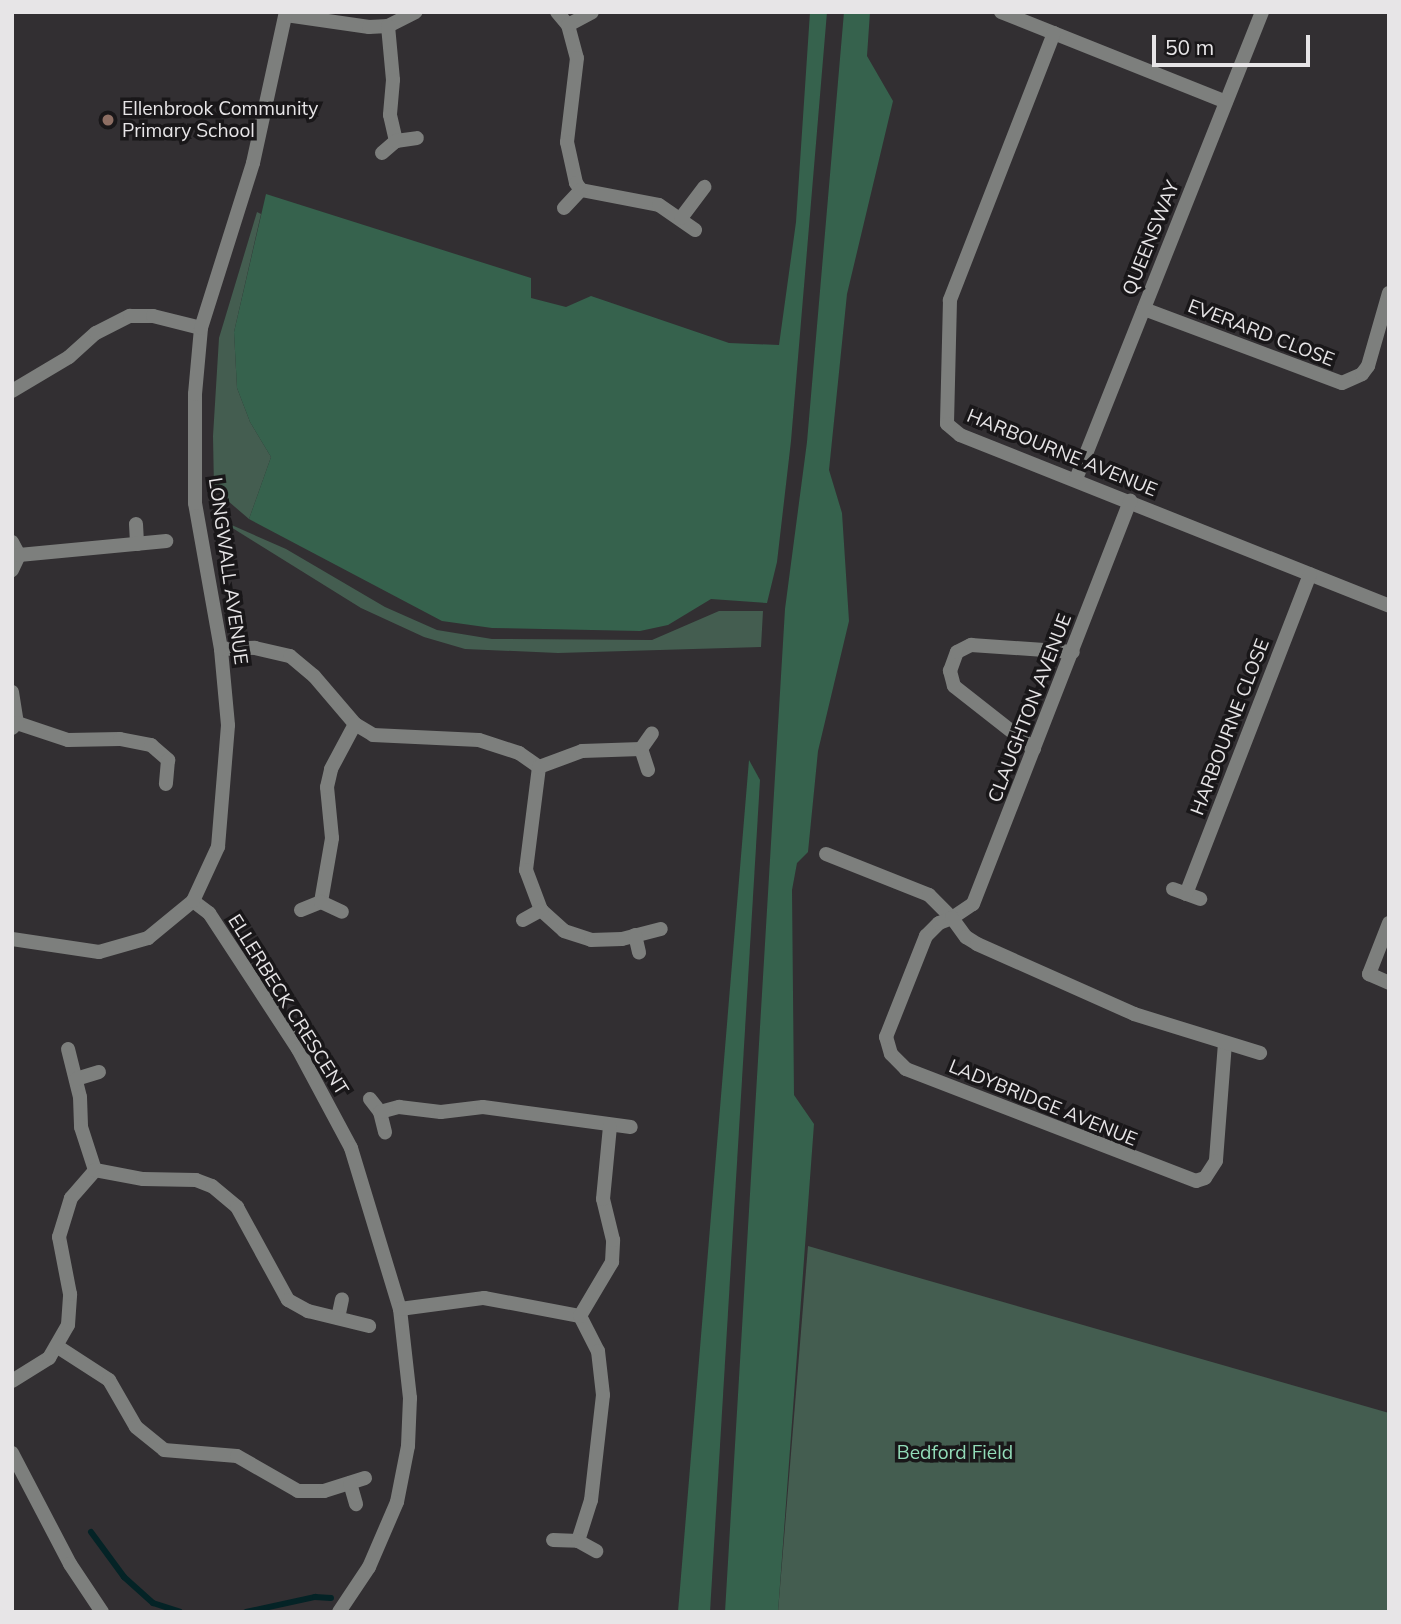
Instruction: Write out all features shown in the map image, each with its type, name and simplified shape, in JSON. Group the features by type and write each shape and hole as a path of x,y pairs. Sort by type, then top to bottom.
{"street":[{"path":"286,14 351,26 388,26 416,12"},
{"path":"557,12 568,25 578,58 568,142 581,190"},
{"path":"568,25 592,12"},
{"path":"1001,12 1226,102"},
{"name":"QUEENSWAY","path":"1076,479 1262,12"},
{"name":"LONGWALL AVENUE","path":"12,939 81,951 123,948 173,921 193,901 215,856 223,821 228,725 221,649 195,503 201,328 253,163 286,14"},
{"path":"388,26 393,80 390,114 396,141"},
{"name":"HARBOURNE AVENUE","path":"1054,33 950,300 945,413 947,424 960,435 1389,606"},
{"path":"382,153 396,141 417,138"},
{"path":"681,218 704,187"},
{"path":"581,190 659,205 695,230"},
{"path":"564,208 581,190"},
{"name":"EVERARD CLOSE","path":"1144,309 1342,383 1362,374 1368,366 1389,293"},
{"path":"12,391 69,358 96,333 130,316 153,316 201,328"},
{"name":"CLAUGHTON AVENUE","path":"952,918 968,910 978,896 1130,501"},
{"path":"136,524 138,544"},
{"path":"12,570 15,549 166,541"},
{"name":"HARBOURNE CLOSE","path":"1187,894 1310,574"},
{"path":"1034,749 954,686 950,671 957,652 971,645 1073,652"},
{"path":"221,649 255,648 290,656 314,676 355,724 391,738 494,743 539,767 582,751 641,749"},
{"path":"12,692 15,725 68,740 120,739 151,746 168,760 166,784"},
{"path":"321,902 332,838 327,787 331,769 355,724"},
{"path":"641,749 652,733"},
{"path":"641,749 648,770"},
{"path":"539,767 526,870 541,910 579,938 606,940 661,929"},
{"path":"827,854 929,895 952,918 965,937 989,949 1150,1021 1260,1053"},
{"name":"ELLERBECK CRESCENT","path":"193,901 209,913 298,1049 351,1148 400,1309 410,1398 408,1446 397,1502 369,1567 339,1612"},
{"path":"300,910 321,902 342,912"},
{"path":"523,920 541,910"},
{"name":"LADYBRIDGE AVENUE","path":"952,918 932,928 926,936 889,1024 889,1050 906,1069 1196,1181 1206,1178 1216,1161 1225,1043"},
{"path":"1389,923 1369,974 1389,983"},
{"path":"635,935 639,953"},
{"path":"68,1049 81,1126 95,1170"},
{"path":"75,1079 99,1072"},
{"path":"370,1099 380,1112 385,1132"},
{"path":"380,1112 399,1107 441,1112 483,1107 631,1127"},
{"path":"580,1315 612,1262 613,1240 603,1199 610,1126"},
{"path":"95,1170 143,1179 178,1178 212,1186 237,1207 288,1300 308,1311 369,1326"},
{"path":"12,1381 37,1367 58,1347 71,1310 59,1237 71,1198 95,1170"},
{"path":"400,1309 484,1298 580,1315"},
{"path":"338,1318 342,1299"},
{"path":"578,1541 591,1500 603,1395 598,1351 580,1315"},
{"path":"58,1347 109,1380 136,1427 164,1450 237,1456 298,1491 324,1491 365,1478"},
{"path":"12,1453 59,1545 102,1612"},
{"path":"350,1483 356,1504"},
{"path":"553,1539 578,1541 596,1551"}],"green space":[{"path":"810,12 827,12 791,441 777,562 767,603 711,599 668,625 640,631 492,628 442,621 249,519 271,457 250,422 237,388 234,332 266,194 531,278 531,298 566,307 591,296 729,343 779,345 796,222"},
{"path":"844,12 870,12 867,56 893,101 847,294 829,470 842,513 849,621 818,751 808,852 797,863 792,890 794,1095 814,1124 778,1612 725,1612 785,609 807,442"},
{"path":"257,212 261,214 234,332 237,388 250,422 271,457 249,519 214,489 213,436 219,338"},
{"path":"218,519 286,549 385,607 437,630 492,639 652,640 719,611 763,611 761,647 558,653 465,649 424,637 361,608"},
{"path":"749,760 760,780 710,1612 678,1612"},
{"name":"Bedford Field","path":"808,1246 1389,1413 1389,1612 778,1612"}],"waterway":[{"path":"91,1532 124,1577 153,1603 180,1612"},
{"path":"246,1612 315,1597 331,1598"}],"place":[{"name":"Ellenbrook Community Primary School","path":"108,120"}]}
